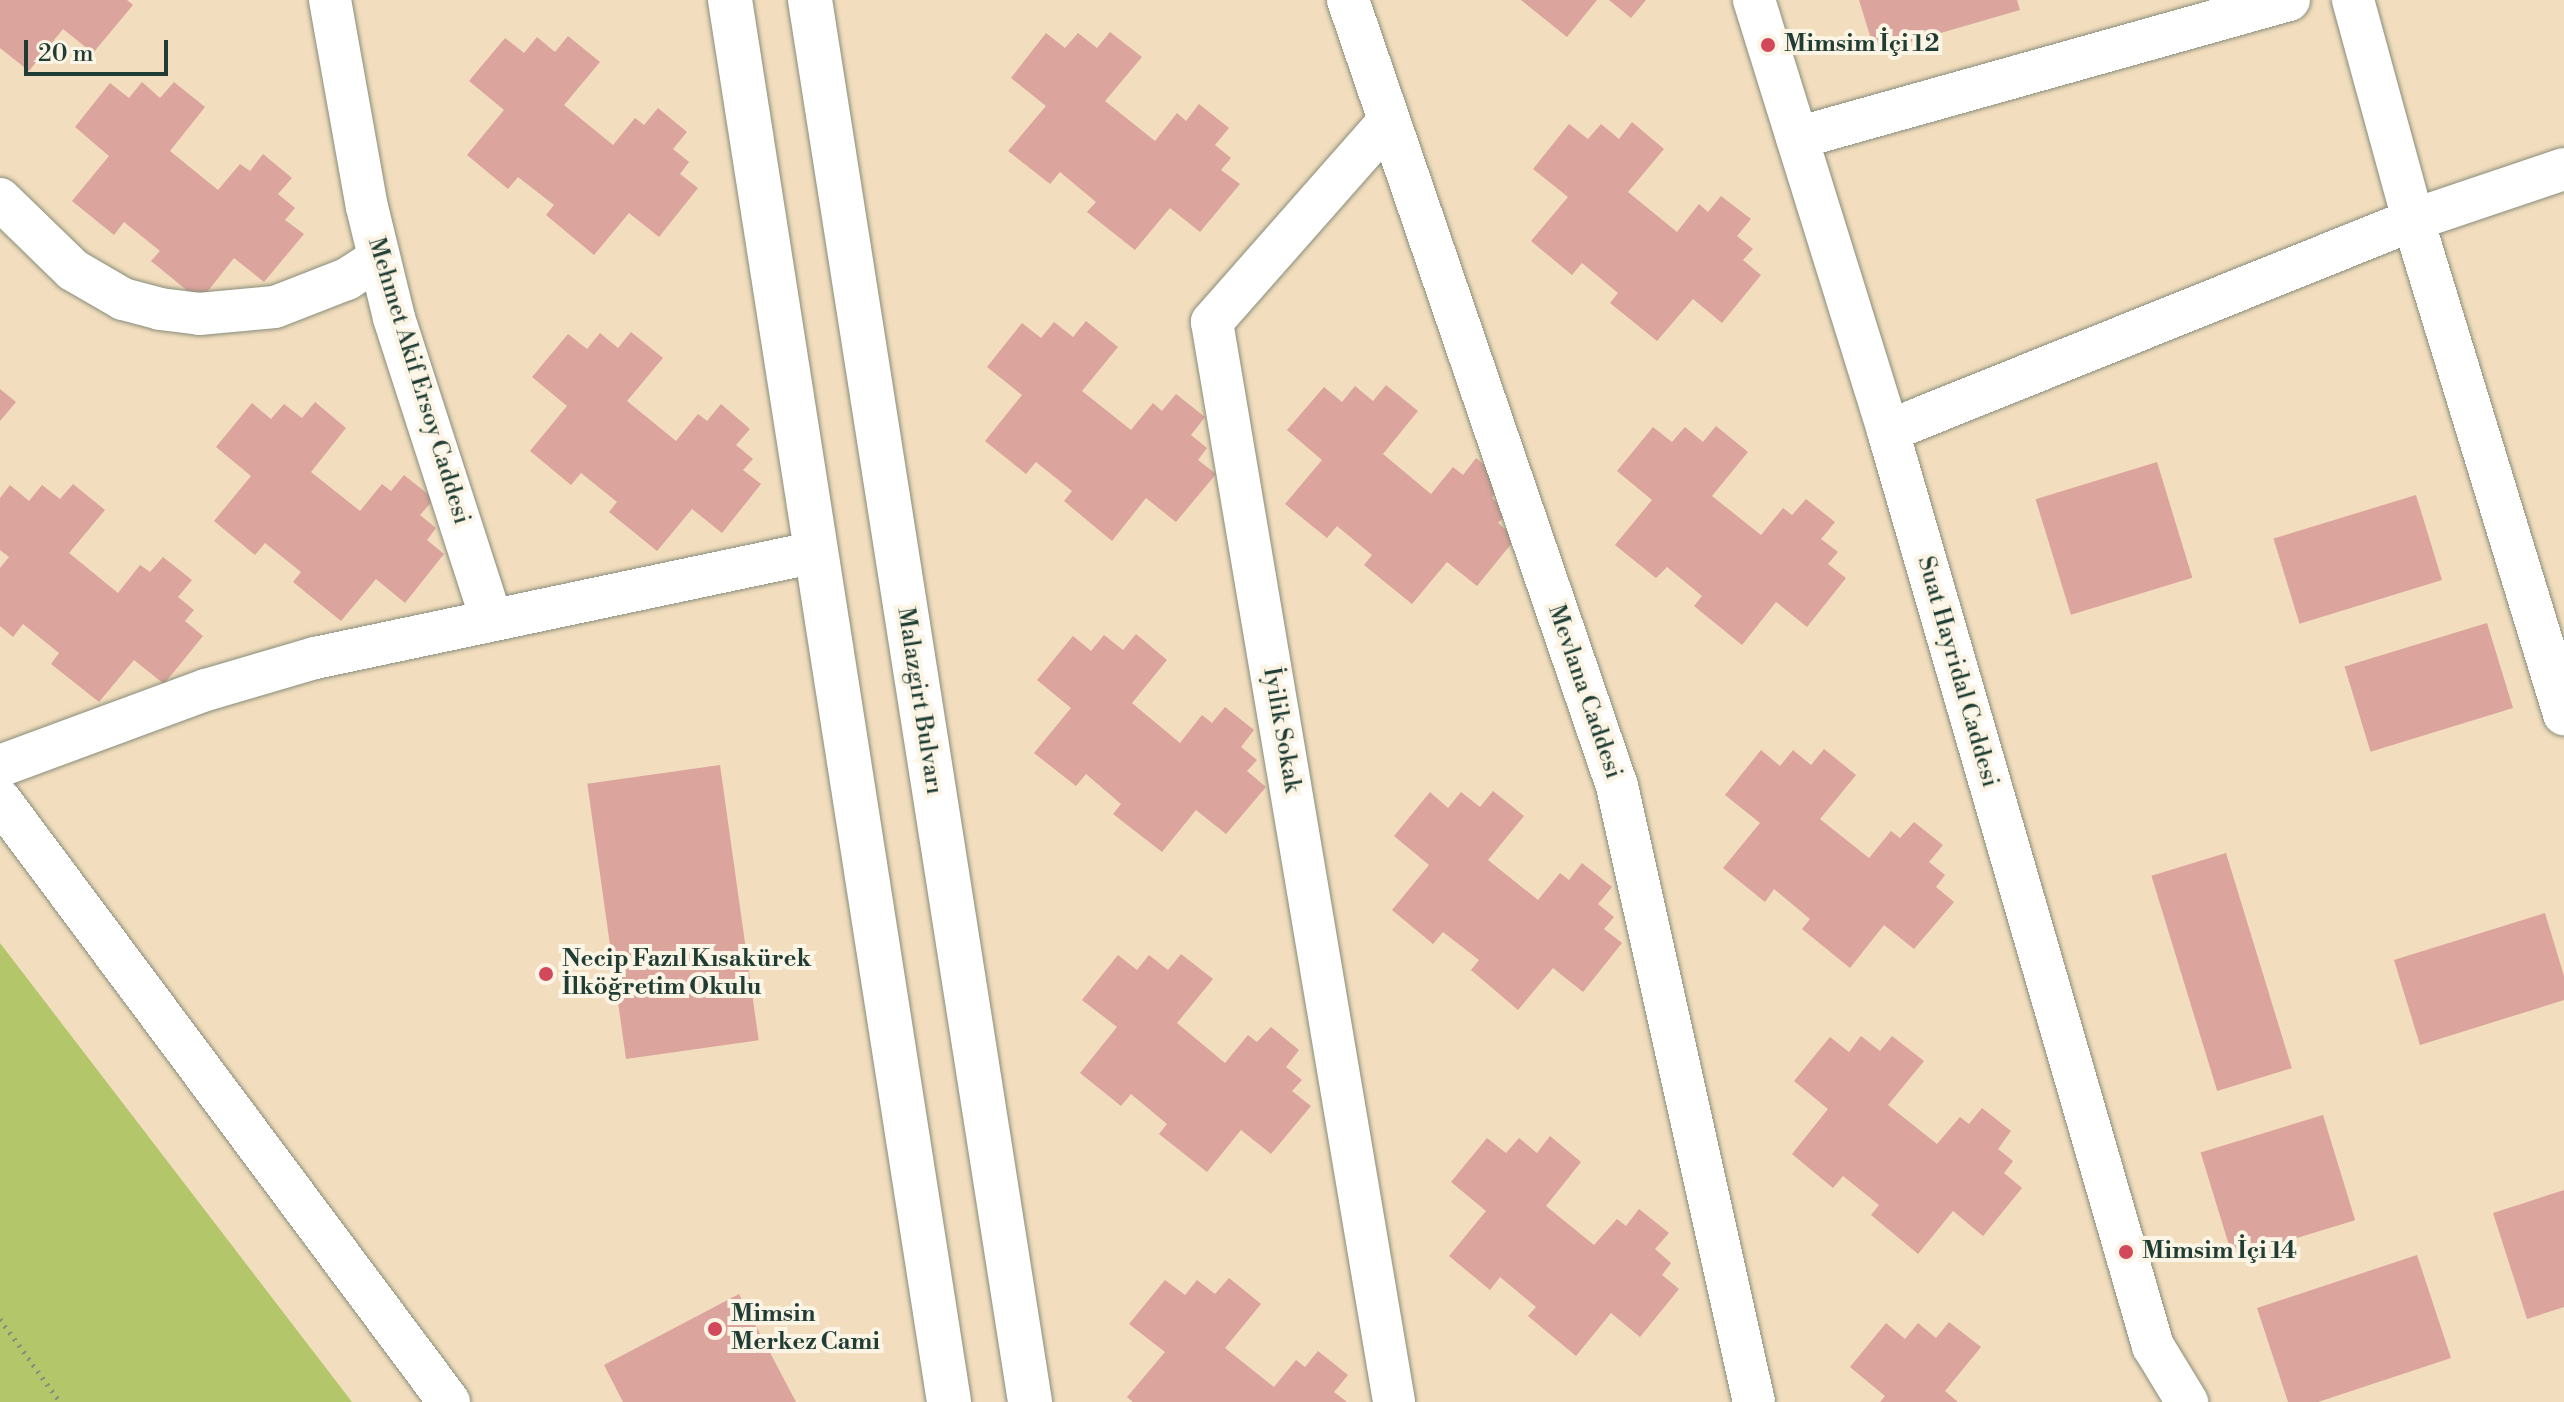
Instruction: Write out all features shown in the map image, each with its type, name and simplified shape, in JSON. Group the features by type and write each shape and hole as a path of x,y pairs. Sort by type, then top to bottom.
{"highway":[{"path":"730,0 949,1402"},
{"name":"Malazgirt Bulvarı","path":"810,0 1030,1402"}],"street":[{"name":"Mehmet Akif Ersoy Caddesi","path":"330,0 379,258 491,618"},
{"name":"Mevlana Caddesi","path":"1348,0 1617,786 1754,1402"},
{"name":"Suat Hayridal Caddesi","path":"1754,0 1888,431 2153,1346 2187,1402"},
{"path":"1797,138 2289,0"},
{"path":"2353,0 2413,220 2564,714"},
{"name":"İyilik Sokak","path":"1389,121 1212,322 1394,1402"},
{"path":"1888,431 2413,220 2564,169"},
{"path":"0,199 73,270 123,299 160,309 199,314 275,307 324,291 379,258"},
{"path":"0,766 206,690 315,658 491,618 816,552"},
{"path":"0,800 449,1402"},
{"name":"Suat Hayridal Caddesi","path":"2153,1346 2153,1402"}],"path":[{"path":"0,1319 60,1402"}],"green space":[{"path":"0,943 352,1402 0,1402"}],"building":[{"path":"0,0 127,0 133,5 93,53 63,29 29,71 0,48"},
{"path":"1521,0 1597,0 1567,37"},
{"path":"1609,0 1646,0 1631,18"},
{"path":"1859,0 2017,0 2020,10 1875,52"},
{"path":"1110,32 1142,57 1105,101 1155,141 1177,113 1186,121 1199,104 1229,128 1215,145 1231,158 1221,170 1240,184 1200,232 1170,208 1135,250 1087,212 1096,202 1060,172 1050,184 1008,151 1046,106 1011,78 1046,33 1065,48 1078,33 1097,48"},
{"path":"568,36 600,62 564,105 613,145 635,118 644,125 658,108 687,132 673,149 689,162 680,174 698,188 659,237 629,213 594,255 546,215 554,205 518,177 508,189 467,155 504,110 469,81 505,38 524,53 537,37 555,52"},
{"path":"142,82 160,98 174,82 205,107 170,151 218,190 240,164 250,171 263,154 292,178 278,194 295,208 285,220 304,234 264,282 234,258 200,301 151,261 160,251 124,222 114,235 72,201 109,156 75,127 110,83 129,98"},
{"path":"1632,122 1664,149 1628,192 1677,232 1699,204 1708,212 1721,196 1751,219 1737,236 1753,249 1743,260 1761,275 1722,323 1693,299 1657,341 1610,303 1618,293 1582,263 1572,275 1531,241 1568,197 1533,169 1569,124 1588,139 1601,124 1619,139"},
{"path":"1086,321 1118,347 1082,391 1131,430 1153,403 1162,411 1176,394 1205,417 1191,435 1207,448 1198,460 1216,474 1176,522 1146,498 1112,541 1064,501 1072,491 1036,462 1026,474 985,441 1022,395 987,367 1022,323 1041,338 1054,322 1073,337"},
{"path":"631,332 663,358 627,401 676,441 698,414 707,421 721,404 750,429 736,445 753,459 743,470 761,484 722,533 692,509 657,551 609,512 617,502 581,473 571,485 530,451 567,406 532,377 568,334 587,349 600,333 618,348"},
{"path":"1386,385 1418,411 1383,454 1431,494 1453,467 1463,475 1476,458 1505,482 1492,498 1508,512 1498,523 1516,538 1477,586 1447,562 1412,604 1364,565 1372,555 1337,526 1327,538 1285,504 1322,460 1287,430 1324,387 1342,402 1355,386 1373,401"},
{"path":"0,389 16,402 0,421"},
{"path":"315,402 346,428 311,472 360,511 382,484 391,491 404,475 434,499 420,515 436,528 427,540 444,554 405,603 376,579 341,621 293,582 301,572 265,543 255,555 214,521 251,476 216,447 252,403 271,419 284,404 302,418"},
{"path":"1716,426 1748,452 1712,496 1761,535 1783,508 1792,515 1806,499 1835,522 1821,539 1838,552 1828,564 1846,578 1807,627 1776,602 1742,645 1694,606 1702,596 1667,567 1656,578 1615,545 1652,500 1617,471 1653,427 1672,442 1685,427 1703,442"},
{"path":"2157,462 2192,578 2071,615 2036,499"},
{"path":"73,484 105,510 69,553 118,593 140,565 150,572 163,557 192,580 178,597 194,610 185,621 203,636 164,684 134,660 99,702 51,664 59,653 23,624 13,637 0,626 0,568 9,557 0,550 0,498 10,485 29,501 42,485 60,499"},
{"path":"2416,495 2442,580 2300,624 2274,539"},
{"path":"2487,623 2513,708 2371,752 2345,667"},
{"path":"1136,634 1167,660 1132,703 1180,743 1202,715 1212,723 1225,707 1254,730 1241,747 1257,760 1247,771 1266,787 1226,834 1196,810 1162,852 1113,814 1121,804 1086,774 1076,786 1034,753 1071,708 1037,680 1073,636 1091,651 1104,635 1123,650"},
{"path":"1824,749 1856,775 1820,819 1869,858 1891,831 1900,838 1914,822 1943,845 1929,862 1945,875 1936,887 1954,902 1914,949 1884,925 1850,968 1802,929 1810,919 1774,889 1765,902 1723,868 1760,823 1725,795 1761,750 1780,766 1793,750 1811,765"},
{"path":"720,765 759,1040 626,1059 587,784"},
{"path":"1493,791 1524,816 1488,860 1538,900 1560,873 1569,880 1582,863 1612,887 1598,904 1614,917 1604,929 1622,943 1583,992 1553,968 1518,1010 1471,970 1479,960 1443,932 1433,944 1392,910 1429,865 1394,836 1430,792 1448,808 1461,792 1480,807"},
{"path":"2226,853 2292,1068 2217,1091 2151,876"},
{"path":"2545,913 2564,976 2564,1000 2420,1045 2394,960"},
{"path":"1181,954 1213,979 1177,1023 1225,1063 1248,1035 1257,1042 1271,1027 1299,1050 1286,1067 1302,1080 1292,1091 1311,1106 1271,1154 1241,1130 1207,1172 1159,1134 1167,1124 1131,1094 1121,1106 1080,1073 1117,1027 1082,1000 1118,955 1137,970 1149,955 1168,970"},
{"path":"1861,1036 1880,1051 1892,1036 1924,1061 1888,1105 1937,1144 1960,1117 1969,1124 1982,1108 2011,1131 1998,1149 2013,1161 2004,1173 2022,1188 1983,1236 1953,1211 1918,1254 1871,1215 1879,1205 1843,1176 1833,1188 1792,1154 1828,1109 1794,1081 1830,1037 1849,1052"},
{"path":"2323,1115 2355,1220 2233,1258 2201,1152"},
{"path":"1550,1136 1581,1162 1546,1206 1594,1245 1617,1219 1626,1226 1639,1209 1669,1233 1655,1249 1671,1263 1662,1275 1679,1289 1640,1337 1611,1313 1576,1356 1528,1316 1536,1307 1500,1277 1490,1290 1449,1256 1486,1211 1451,1182 1487,1138 1506,1153 1519,1138 1537,1153"},
{"path":"2564,1190 2564,1307 2527,1319 2493,1213"},
{"path":"2417,1255 2451,1358 2318,1402 2288,1402 2257,1308"},
{"path":"1229,1278 1261,1304 1225,1348 1274,1387 1296,1360 1305,1367 1318,1351 1348,1375 1334,1392 1347,1402 1133,1402 1127,1397 1165,1352 1129,1324 1165,1280 1185,1295 1197,1280 1215,1294"},
{"name":"Mimsin Merkez Cami","path":"739,1294 796,1402 623,1402 604,1365"},
{"path":"1949,1322 1981,1347 1945,1391 1958,1402 1880,1402 1885,1396 1850,1367 1886,1323 1905,1339 1918,1323 1936,1338"}],"place":[{"name":"Mimsim İçi 12","path":"1768,45"},
{"name":"Necip Fazıl Kısakürek İlköğretim Okulu","path":"546,974"},
{"name":"Mimsim İçi 14","path":"2126,1252"},
{"name":"Mimsin Merkez Cami","path":"715,1329"}]}
